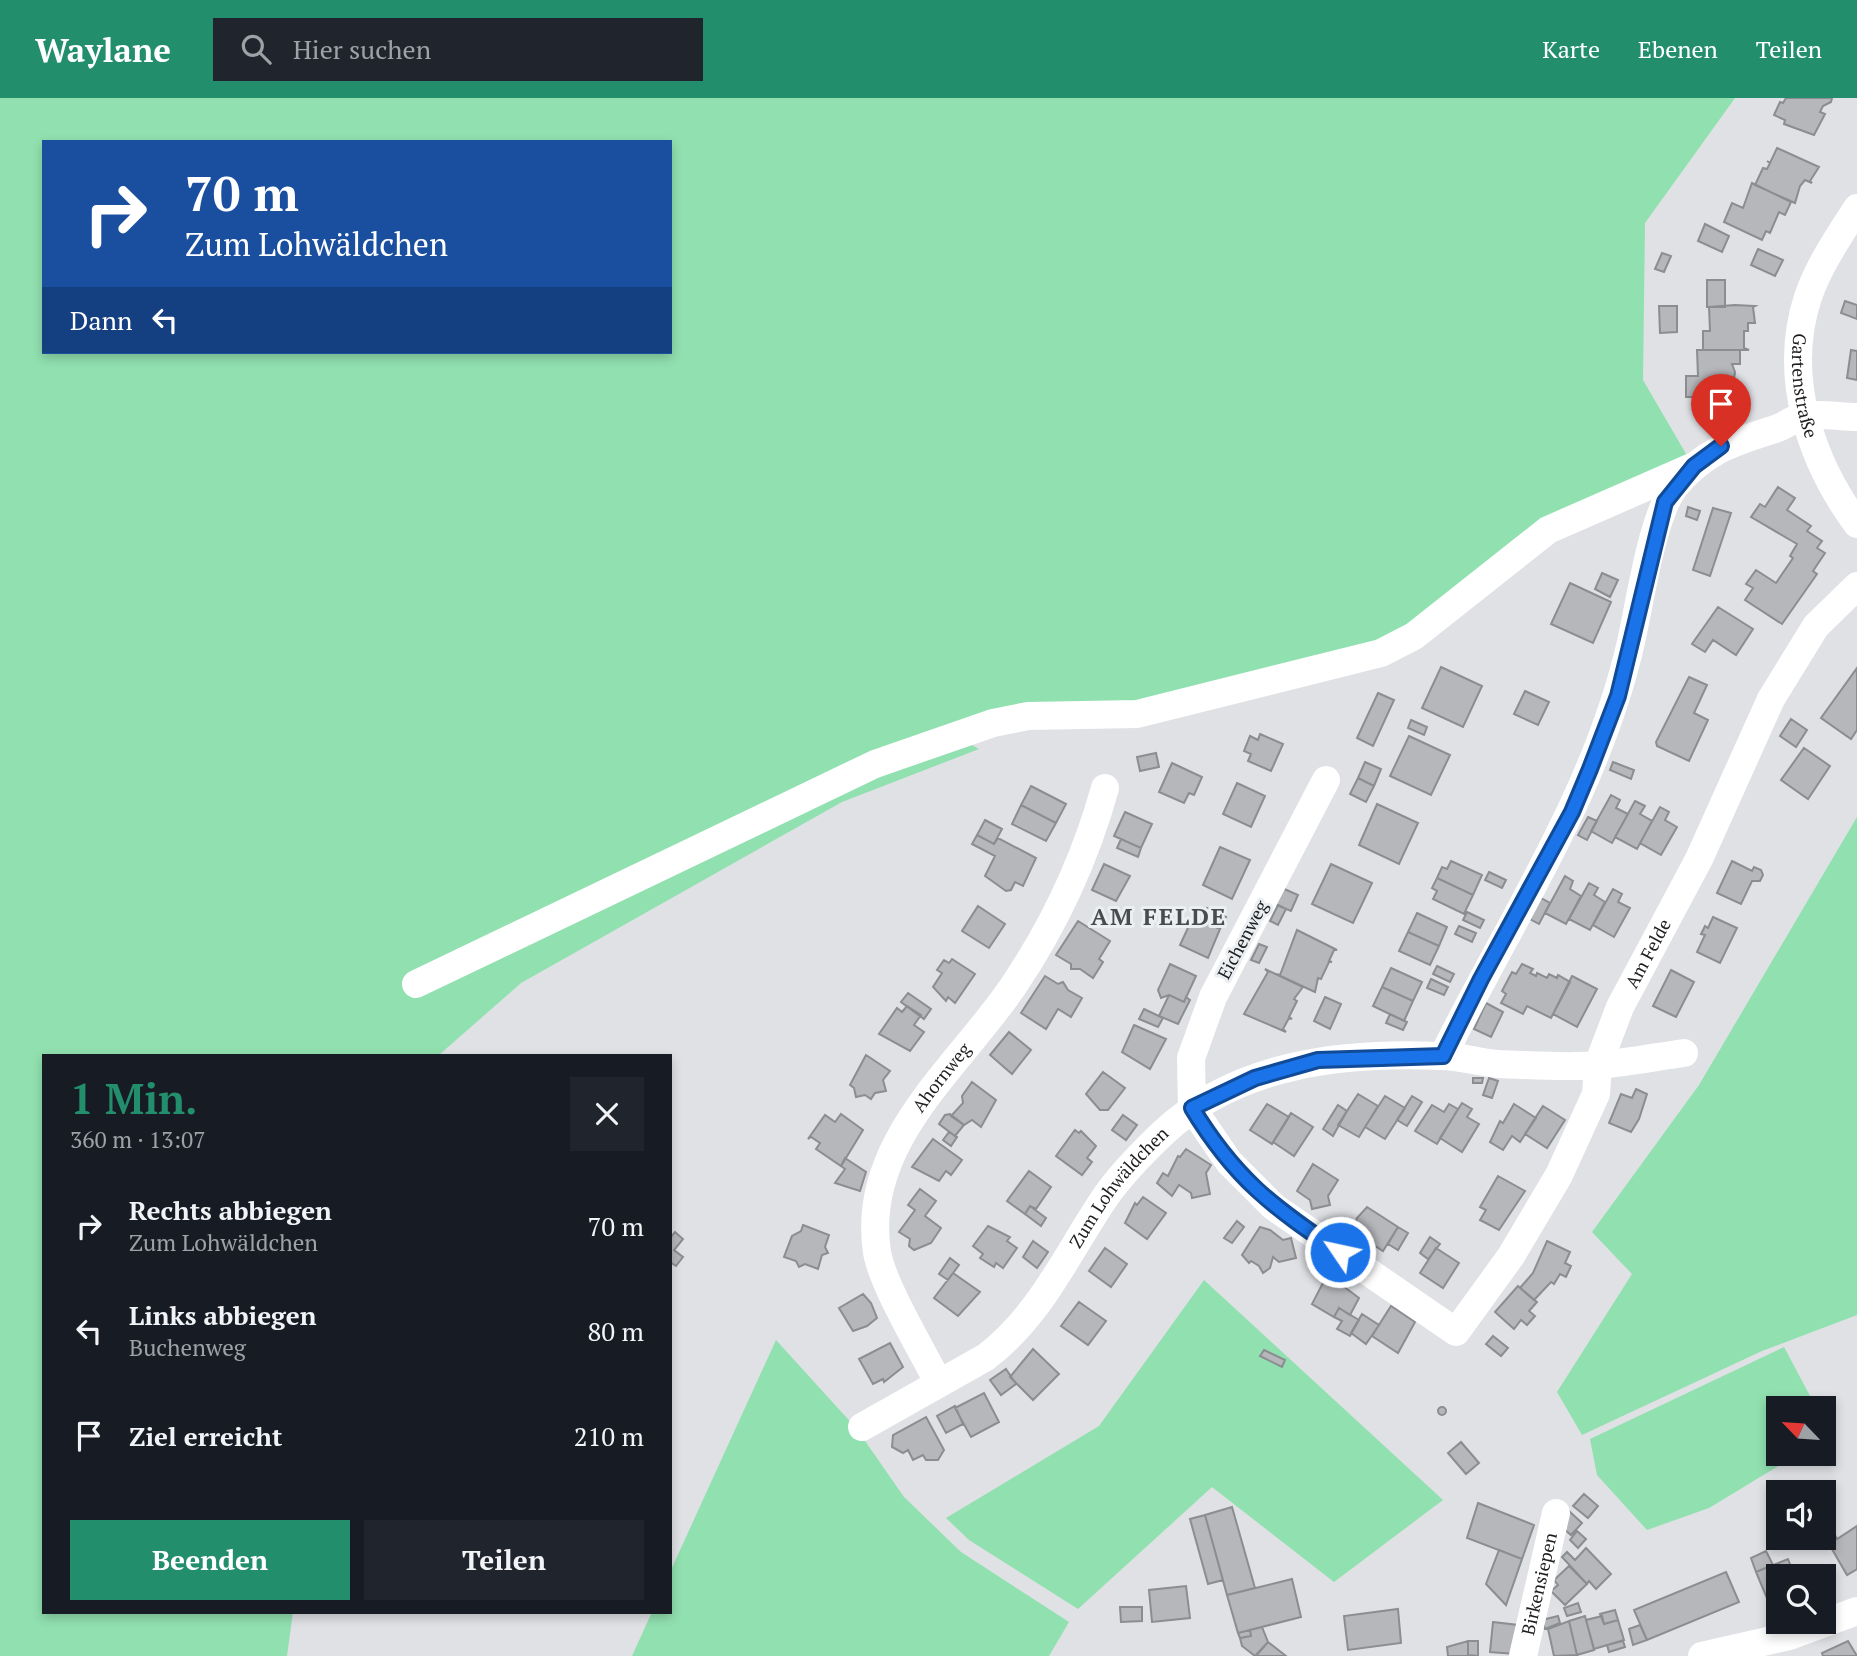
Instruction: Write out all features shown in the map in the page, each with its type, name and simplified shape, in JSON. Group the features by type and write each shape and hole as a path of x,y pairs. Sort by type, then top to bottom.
{"street":[{"name":"Gartenstraße","path":"1857,208 1828,254 1806,304 1799,366 1803,416 1830,482 1857,524"},
{"path":"416,984 875,764 993,723 1028,716 1137,714 1381,653 1414,636 1548,530 1694,466 1721,446 1776,429 1803,416 1857,417"},
{"path":"1443,1056 1481,979 1572,812 1618,696 1665,502 1694,466"},
{"name":"Am Felde","path":"1192,1108 1229,1162 1274,1207 1456,1332 1511,1256 1559,1175 1596,1094 1598,1065 1620,1007 1699,859 1782,677 1816,626 1857,586"},
{"name":"Eichenweg","path":"1192,1108 1191,1058 1213,997 1326,780"},
{"name":"Ahornweg","path":"938,1382 879,1264 876,1213 882,1179 896,1145 915,1113 1013,987 1056,916 1090,843 1105,788"},
{"name":"Zum Lohwäldchen","path":"862,1427 986,1357 1028,1318 1121,1177 1165,1131 1192,1108 1255,1078 1318,1060 1443,1056 1496,1064 1598,1065 1684,1053"},
{"name":"Birkensiepen","path":"1523,1656 1556,1513"},
{"path":"1702,1656 1789,1636 1857,1612"}],"green space":[{"path":"0,98 1735,98 1645,223 1643,380 1689,459 1376,647 1136,707 1026,709 939,727 979,749 842,802 521,983 440,1054 42,1054 42,1614 293,1614 287,1656 0,1656"},
{"path":"1857,817 1857,1315 1762,1351 1582,1435 1557,1392 1632,1274 1592,1232 1699,1085"},
{"path":"1204,1280 1443,1500 1334,1582 1212,1487 1078,1609 969,1540 946,1518 1099,1426"},
{"path":"776,1340 856,1428 904,1497 961,1552 1069,1622 1049,1656 632,1656 651,1614 672,1614 672,1568"},
{"path":"1784,1347 1810,1396 1766,1396 1766,1466 1778,1466 1709,1508 1647,1530 1597,1475 1590,1439"}],"building":[{"path":"1786,98 1832,98 1820,112 1825,114 1814,135 1784,124 1785,120 1774,115 1780,102 1783,103"},
{"path":"1777,148 1819,167 1810,181 1812,183 1805,180 1800,186 1795,203 1755,185 1763,168 1767,169"},
{"path":"1752,183 1791,202 1785,215 1779,212 1770,233 1766,231 1762,240 1724,222 1732,203 1743,208"},
{"path":"1705,224 1729,236 1722,252 1698,241"},
{"path":"1758,249 1783,260 1775,276 1751,265"},
{"path":"1662,253 1671,256 1664,272 1655,269"},
{"path":"1707,280 1725,280 1725,307 1707,307"},
{"path":"1845,301 1857,305 1857,319 1841,313"},
{"path":"1659,306 1677,306 1677,332 1660,333"},
{"path":"1755,306 1755,323 1748,323 1748,331 1744,331 1744,348 1749,350 1703,350 1703,331 1710,331 1709,307"},
{"path":"1697,350 1740,350 1740,364 1732,364 1735,372 1733,387 1728,387 1729,397 1686,397 1686,376 1698,376"},
{"path":"1851,350 1857,351 1857,380 1847,378"},
{"path":"1778,487 1795,498 1787,510 1811,526 1807,531 1822,541 1817,548 1825,553 1813,571 1817,574 1782,624 1745,600 1753,588 1746,584 1756,570 1776,583 1793,558 1790,556 1797,544 1751,517 1760,504 1765,507"},
{"path":"1688,507 1700,511 1697,520 1686,516"},
{"path":"1713,508 1731,513 1710,576 1693,570"},
{"path":"1602,573 1618,580 1610,597 1595,589"},
{"path":"1570,583 1611,602 1593,643 1551,624"},
{"path":"1718,607 1753,629 1736,655 1713,640 1705,652 1692,644"},
{"path":"1441,667 1482,686 1463,727 1422,708"},
{"path":"1857,668 1857,730 1851,739 1821,718"},
{"path":"1689,677 1707,685 1694,713 1708,720 1689,761 1657,746 1656,742"},
{"path":"1525,691 1549,702 1538,725 1514,714"},
{"path":"1378,693 1394,700 1373,746 1357,738"},
{"path":"1791,719 1807,730 1796,747 1780,736"},
{"path":"1411,720 1427,727 1424,735 1408,728"},
{"path":"1260,734 1283,744 1271,771 1248,761 1251,754 1244,751 1250,736 1258,740"},
{"path":"1409,736 1450,755 1431,795 1390,776"},
{"path":"1804,748 1830,766 1808,799 1781,780"},
{"path":"1156,753 1159,767 1140,771 1137,757"},
{"path":"1365,762 1381,769 1374,786 1358,778"},
{"path":"1613,762 1634,770 1631,779 1610,770"},
{"path":"1172,763 1202,777 1194,795 1189,793 1184,803 1159,792"},
{"path":"1358,778 1374,786 1366,802 1350,794"},
{"path":"1237,783 1265,796 1251,827 1223,814"},
{"path":"1031,786 1066,804 1056,823 1021,805"},
{"path":"1611,795 1620,800 1616,808 1628,814 1612,843 1591,831"},
{"path":"1635,801 1645,806 1640,814 1652,821 1637,849 1615,837"},
{"path":"1377,804 1418,823 1399,864 1359,845"},
{"path":"1021,805 1056,823 1046,841 1012,824"},
{"path":"1660,807 1669,812 1665,820 1677,827 1661,855 1640,843"},
{"path":"1125,812 1152,824 1141,848 1114,836"},
{"path":"1588,817 1597,821 1587,840 1578,835"},
{"path":"985,820 1002,829 994,844 977,835"},
{"path":"977,835 994,844 998,838 1036,858 1023,886 1015,882 1011,890 1006,891 985,876 995,856 972,844"},
{"path":"1121,839 1141,848 1138,857 1117,848"},
{"path":"1220,847 1250,860 1232,899 1203,885"},
{"path":"1451,861 1482,875 1473,895 1437,878 1442,867 1447,869"},
{"path":"1732,861 1752,871 1754,867 1761,870 1763,875 1760,881 1752,881 1741,904 1717,893"},
{"path":"1104,864 1130,876 1116,901 1092,890"},
{"path":"1331,864 1372,883 1353,923 1312,904"},
{"path":"1489,872 1506,880 1502,888 1485,880"},
{"path":"1565,876 1573,881 1570,889 1581,896 1566,924 1545,913"},
{"path":"1437,878 1473,895 1464,914 1433,899 1437,891 1432,888"},
{"path":"1589,883 1598,888 1594,895 1605,902 1590,930 1569,919"},
{"path":"1282,888 1298,895 1291,911 1274,904"},
{"path":"1613,889 1622,894 1618,902 1630,908 1614,937 1593,925"},
{"path":"1541,898 1550,903 1539,924 1530,919"},
{"path":"1278,905 1286,909 1278,925 1270,921"},
{"path":"978,906 1005,924 989,948 962,931"},
{"path":"1207,908 1226,917 1220,929 1201,921"},
{"path":"1467,912 1484,920 1480,928 1463,920"},
{"path":"1417,913 1447,927 1439,946 1408,932"},
{"path":"1193,917 1220,929 1208,958 1180,945"},
{"path":"1713,917 1737,928 1720,963 1697,952 1705,935 1701,934 1705,926 1708,928"},
{"path":"1078,921 1110,941 1099,959 1103,962 1093,978 1080,969 1071,969 1071,964 1056,955"},
{"path":"1459,926 1476,933 1472,942 1455,934"},
{"path":"1297,930 1337,950 1334,950 1329,961 1332,962 1329,962 1321,979 1318,978 1315,992 1276,974 1280,975"},
{"path":"1408,932 1439,946 1430,965 1399,951"},
{"path":"1259,944 1267,947 1259,963 1251,960"},
{"path":"952,959 975,974 955,1003 948,997 946,1001 933,987 942,973 937,970 944,960 949,963"},
{"path":"1170,964 1196,976 1184,1002 1169,995 1161,998 1158,990"},
{"path":"1522,964 1533,969 1530,973 1536,976 1537,973 1547,978 1549,974 1557,978 1558,975 1570,982 1551,1018 1527,1006 1523,1014 1501,1003 1506,994 1502,991 1512,972 1516,974"},
{"path":"1437,966 1454,974 1450,982 1433,974"},
{"path":"1391,968 1422,982 1413,1001 1382,987"},
{"path":"1265,969 1303,987 1294,999 1297,1001 1289,1017 1292,1019 1289,1018 1283,1029 1286,1032 1244,1014 1268,972"},
{"path":"1671,970 1694,982 1676,1017 1653,1006"},
{"path":"1045,976 1058,984 1063,982 1068,990 1082,998 1071,1017 1058,1009 1046,1029 1021,1013"},
{"path":"1572,976 1597,989 1577,1027 1553,1014"},
{"path":"1431,979 1448,987 1444,995 1427,988"},
{"path":"1382,987 1413,1001 1404,1021 1373,1006"},
{"path":"908,993 931,1009 924,1019 901,1002"},
{"path":"1169,995 1184,1002 1186,997 1190,1000 1178,1024 1159,1016"},
{"path":"1325,997 1341,1004 1330,1029 1314,1021"},
{"path":"1486,1003 1503,1012 1491,1037 1474,1029"},
{"path":"907,1006 921,1015 914,1025 924,1032 910,1051 879,1034 897,1008 902,1012"},
{"path":"1144,1009 1163,1018 1158,1027 1139,1019"},
{"path":"1390,1014 1407,1022 1403,1030 1386,1023"},
{"path":"1134,1025 1166,1039 1150,1069 1122,1052"},
{"path":"1009,1032 1031,1050 1012,1074 990,1055"},
{"path":"866,1055 890,1071 883,1080 886,1091 875,1093 871,1099 865,1095 856,1097 854,1088 850,1085"},
{"path":"1103,1072 1125,1088 1108,1110 1100,1110 1086,1094"},
{"path":"1473,1078 1483,1078 1482,1083 1473,1083"},
{"path":"1489,1078 1498,1081 1492,1098 1483,1095"},
{"path":"972,1082 996,1100 981,1127 972,1120 964,1125 951,1116 963,1103 962,1096"},
{"path":"1636,1089 1647,1094 1639,1119 1631,1132 1609,1123 1621,1094 1632,1098"},
{"path":"1358,1094 1378,1106 1359,1137 1338,1125"},
{"path":"1385,1096 1405,1108 1385,1139 1365,1127"},
{"path":"1412,1096 1422,1102 1407,1126 1397,1120"},
{"path":"1462,1103 1472,1109 1467,1117 1479,1124 1462,1152 1440,1138"},
{"path":"1267,1104 1289,1117 1272,1144 1250,1130"},
{"path":"1449,1104 1458,1109 1437,1144 1415,1131 1432,1105 1444,1112"},
{"path":"1514,1104 1536,1118 1520,1142 1512,1136 1503,1150 1490,1142 1500,1121 1503,1123"},
{"path":"1338,1105 1347,1111 1333,1136 1323,1129"},
{"path":"1543,1106 1565,1120 1547,1148 1525,1134"},
{"path":"1291,1113 1313,1127 1294,1156 1273,1142"},
{"path":"841,1114 863,1130 841,1166 816,1149 820,1143 811,1137 808,1139 825,1115 835,1122"},
{"path":"950,1114 964,1125 955,1136 939,1124 945,1115"},
{"path":"1123,1115 1137,1125 1126,1140 1112,1130"},
{"path":"1075,1130 1079,1133 1081,1131 1096,1146 1087,1158 1092,1162 1082,1175 1056,1156"},
{"path":"949,1132 957,1137 951,1146 943,1140"},
{"path":"933,1139 962,1160 951,1175 946,1171 939,1181 912,1167"},
{"path":"1186,1149 1211,1165 1206,1173 1210,1194 1192,1198 1191,1193 1179,1185 1172,1196 1157,1183 1163,1173 1168,1176 1178,1156"},
{"path":"845,1158 866,1172 860,1191 835,1183 845,1169 841,1166"},
{"path":"1313,1164 1338,1180 1328,1196 1330,1205 1312,1209 1310,1200 1297,1191"},
{"path":"1029,1171 1051,1187 1036,1209 1030,1206 1025,1214 1007,1201"},
{"path":"1498,1176 1525,1191 1499,1230 1480,1220 1486,1210 1480,1207"},
{"path":"920,1189 936,1201 925,1216 941,1228 931,1243 914,1250 909,1246 910,1239 899,1232 915,1210 908,1205"},
{"path":"1143,1197 1166,1213 1147,1239 1125,1223 1135,1203 1137,1205"},
{"path":"1030,1206 1046,1218 1041,1226 1025,1214"},
{"path":"1367,1207 1398,1227 1383,1251 1352,1231 1357,1218"},
{"path":"1237,1221 1244,1227 1232,1243 1224,1238"},
{"path":"803,1225 829,1235 825,1247 828,1253 822,1255 818,1269 805,1264 799,1267 796,1261 784,1257 792,1236 801,1231"},
{"path":"988,1226 1010,1237 1007,1241 1017,1248 1003,1268 996,1263 994,1267 980,1258 983,1254 973,1246"},
{"path":"1260,1227 1270,1230 1283,1240 1291,1238 1296,1258 1279,1262 1273,1257 1270,1268 1263,1273 1259,1266 1251,1261 1249,1263 1242,1255"},
{"path":"1398,1227 1408,1233 1398,1250 1388,1244"},
{"path":"675,1232 683,1239 674,1250 683,1257 676,1266 672,1263 672,1236"},
{"path":"1430,1237 1440,1244 1428,1259 1420,1253"},
{"path":"1033,1241 1048,1252 1037,1268 1023,1257"},
{"path":"1547,1241 1570,1252 1565,1263 1571,1266 1566,1277 1560,1274 1554,1284 1551,1282 1534,1300 1520,1288 1533,1273"},
{"path":"1105,1248 1127,1264 1111,1287 1089,1271"},
{"path":"1436,1248 1459,1263 1443,1288 1420,1273"},
{"path":"950,1258 959,1265 948,1280 939,1274"},
{"path":"953,1273 980,1292 958,1316 934,1298"},
{"path":"1325,1279 1337,1286 1339,1283 1359,1298 1350,1315 1339,1308 1334,1317 1312,1304"},
{"path":"1518,1286 1537,1302 1529,1311 1535,1316 1527,1325 1521,1320 1514,1329 1495,1312"},
{"path":"863,1294 871,1303 877,1318 867,1326 853,1331 839,1308"},
{"path":"1079,1302 1106,1321 1088,1345 1061,1326"},
{"path":"1391,1306 1415,1322 1398,1353 1372,1336"},
{"path":"1339,1308 1359,1320 1350,1336 1337,1329 1342,1321 1334,1317"},
{"path":"1362,1314 1379,1325 1366,1344 1351,1333"},
{"path":"1493,1336 1508,1348 1501,1356 1486,1344"},
{"path":"890,1343 903,1367 884,1382 883,1379 873,1384 859,1359"},
{"path":"1033,1349 1059,1374 1033,1400 1010,1377"},
{"path":"1264,1350 1285,1360 1282,1367 1260,1356"},
{"path":"1006,1369 1016,1384 1001,1395 990,1380"},
{"path":"984,1393 999,1422 971,1437 955,1408"},
{"path":"955,1406 963,1424 946,1433 937,1416"},
{"path":"1442,1407 1446,1411 1442,1415 1438,1411"},
{"path":"926,1417 944,1450 938,1460 926,1460 923,1455 913,1460 908,1450 903,1453 892,1447 893,1435"},
{"path":"1461,1442 1479,1463 1466,1474 1448,1453"},
{"path":"1584,1494 1598,1506 1588,1518 1573,1506"},
{"path":"1478,1503 1534,1525 1522,1559 1467,1538"},
{"path":"1232,1507 1255,1588 1227,1595 1205,1515"},
{"path":"1569,1511 1582,1523 1571,1535 1558,1524"},
{"path":"1205,1515 1223,1580 1208,1584 1190,1519"},
{"path":"1857,1526 1857,1569 1847,1575 1832,1550 1836,1550 1836,1537 1837,1539"},
{"path":"1577,1531 1586,1539 1578,1548 1570,1540"},
{"path":"1586,1548 1611,1574 1596,1589 1589,1581 1587,1584 1562,1557 1567,1552 1575,1560"},
{"path":"1499,1550 1522,1559 1506,1605 1486,1584"},
{"path":"1766,1551 1772,1564 1766,1564 1766,1568 1756,1572 1751,1558"},
{"path":"1788,1559 1790,1564 1776,1564"},
{"path":"1569,1566 1587,1584 1565,1605 1551,1591 1558,1585 1554,1580"},
{"path":"1766,1568 1766,1596 1756,1572"},
{"path":"1726,1572 1739,1602 1647,1640 1634,1610"},
{"path":"1292,1579 1301,1617 1238,1633 1227,1595"},
{"path":"1186,1586 1190,1618 1152,1622 1149,1590"},
{"path":"1578,1603 1581,1612 1567,1616 1564,1608"},
{"path":"1120,1607 1142,1607 1142,1621 1121,1622"},
{"path":"1398,1609 1401,1643 1348,1650 1344,1616"},
{"path":"1615,1610 1618,1620 1604,1624 1600,1614"},
{"path":"1558,1616 1560,1623 1545,1629 1542,1620"},
{"path":"1585,1616 1594,1650 1577,1655 1569,1621"},
{"path":"1602,1616 1604,1624 1618,1620 1624,1640 1594,1649 1586,1620"},
{"path":"1569,1621 1577,1655 1554,1656 1548,1629"},
{"path":"1493,1622 1518,1625 1515,1654 1490,1652"},
{"path":"1640,1625 1647,1640 1633,1645 1629,1629"},
{"path":"1262,1627 1268,1642 1255,1656 1242,1646 1240,1638 1251,1636 1250,1630"},
{"path":"1250,1630 1251,1636 1240,1638 1238,1633"},
{"path":"1468,1641 1468,1656 1448,1656 1447,1647"},
{"path":"1468,1641 1478,1641 1478,1656 1468,1655"},
{"path":"1623,1641 1625,1647 1609,1652 1607,1645"},
{"path":"1848,1641 1857,1656 1823,1656 1822,1653"},
{"path":"1268,1642 1286,1656 1256,1656"}],"district":[{"name":"AM FELDE","path":"1159,917"}],"route":[{"path":"1340,1252 1274,1207 1251,1186 1229,1162 1192,1108 1275,1070 1318,1060 1346,1057 1443,1056 1481,979 1572,812 1590,769 1618,696 1665,502 1675,486 1694,466 1721,446"}]}
